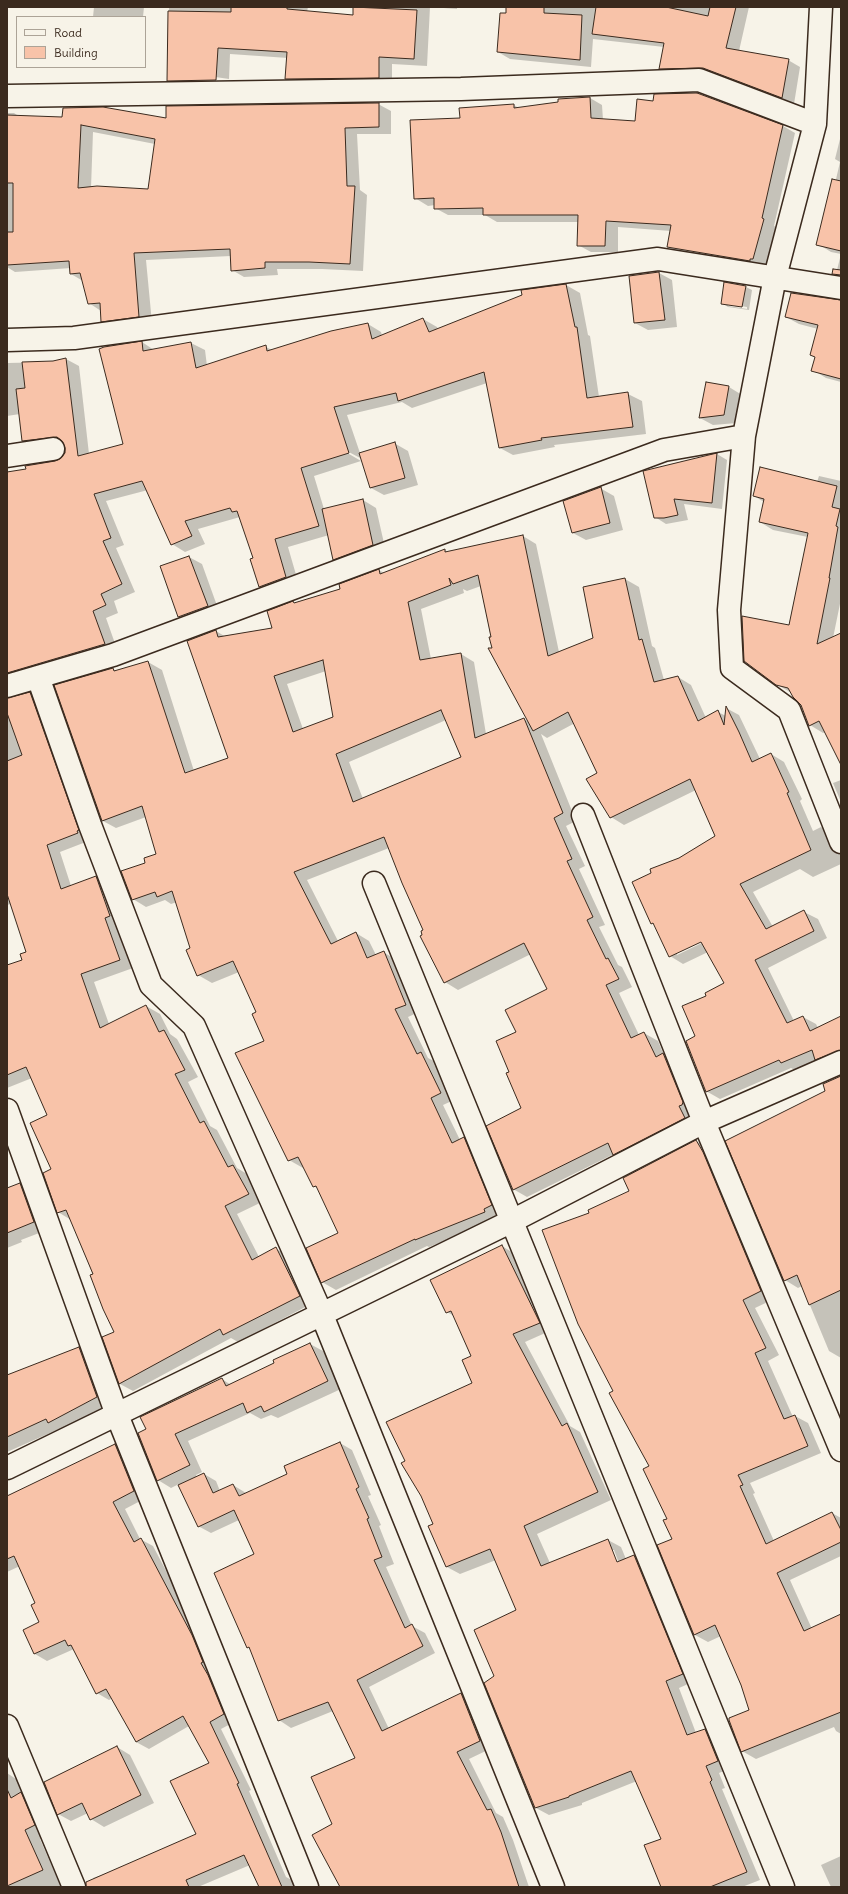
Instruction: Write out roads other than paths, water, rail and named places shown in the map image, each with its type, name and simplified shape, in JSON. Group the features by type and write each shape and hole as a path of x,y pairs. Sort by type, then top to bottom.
{"street":[{"path":"821,7 815,124 775,277 744,436 729,610 732,668 789,710 841,842"},
{"path":"7,96 461,89 698,80 815,124"},
{"path":"7,340 74,338 658,259 841,288"},
{"path":"7,686 120,652 664,450 744,436"},
{"path":"7,456 53,449"},
{"path":"38,677 90,825 152,985 194,1026 322,1315 553,1887"},
{"path":"583,815 704,1122 841,1450"},
{"path":"374,883 783,1887"},
{"path":"7,1468 512,1221 704,1122 841,1062"},
{"path":"7,1110 117,1415 307,1887"},
{"path":"7,1726 74,1887"}]}
